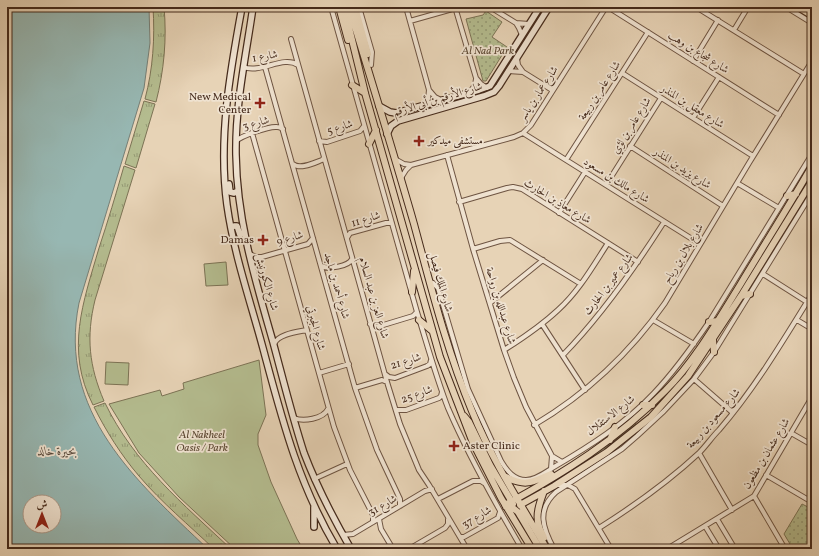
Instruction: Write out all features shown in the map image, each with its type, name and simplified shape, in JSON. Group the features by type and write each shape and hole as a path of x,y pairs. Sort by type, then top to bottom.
{"highway":[{"path":"800,7 812,15"}],"main road":[{"name":"شارع الكورنيش","path":"242,7 226,103 225,170 227,204 231,228 238,262 295,462 314,507 338,549"},
{"name":"شارع الكورنيش","path":"253,7 243,67 236,142 240,216 247,250 304,453 314,479 330,512 351,549"},
{"path":"339,7 356,69 361,76"},
{"name":"شارع الملك فيصل","path":"344,7 365,93 431,330 443,366 460,413 482,463 509,503 532,549"},
{"name":"شارع الملك فيصل","path":"349,7 373,82 445,336 480,429 503,475 509,503"},
{"path":"355,7 374,76 373,82"},
{"name":"شارع الأرقم بن أبي الأرقم","path":"380,106 390,112 396,113 487,88 495,80 540,7"},
{"name":"شارع الأرقم بن أبي الأرقم","path":"387,134 393,124 406,118 494,92 549,7"},
{"path":"352,85 365,93"},
{"path":"443,107 447,103 466,97 468,93"},
{"path":"406,118 403,117 403,115 421,109 425,105"},
{"path":"370,144 376,130"},
{"name":"شارع الاستقلال","path":"509,503 559,474 610,441 652,405 686,367 718,320 812,166"},
{"path":"225,170 228,176 230,192 234,194 238,191"},
{"path":"520,505 597,459 623,440 667,400 688,376 729,316 812,181"},
{"path":"786,196 796,194"},
{"path":"802,197 812,194"},
{"path":"231,228 235,225 238,227 242,243 247,250"},
{"path":"782,230 783,239"},
{"path":"761,237 763,247"},
{"path":"412,292 414,267"},
{"path":"741,296 750,294"},
{"path":"729,316 728,312 734,302 732,300 730,301"},
{"path":"420,320 431,330"},
{"path":"708,322 718,320"},
{"path":"713,340 714,352"},
{"path":"264,352 268,355 273,369 277,370 279,367"},
{"path":"651,416 647,416 646,414 658,403 659,397"},
{"path":"667,400 677,398"},
{"path":"278,403 280,400 285,401 289,414 294,418"},
{"path":"643,405 652,405"},
{"path":"610,441 615,427"},
{"path":"622,449 623,440"},
{"path":"503,475 516,482 524,484 534,482 551,474 559,474"},
{"path":"544,491 538,509 538,520 544,538 545,547"},
{"path":"509,503 518,512 545,547"},
{"name":"شارع الملك فيصل","path":"509,503 520,505 545,547"},
{"path":"314,507 314,527"}],"street":[{"path":"331,7 417,312 442,392 463,442 484,483 522,549"},
{"path":"359,7 372,54 371,65"},
{"path":"406,7 429,90 428,99 425,105"},
{"path":"410,21 455,7 476,78 487,88"},
{"path":"490,7 516,22 529,24"},
{"name":"شارع شجاع بن وهب","path":"607,7 779,115"},
{"name":"شارع عمار بن ياسر","path":"411,165 514,137 523,133 531,125 552,90 607,7"},
{"path":"696,7 804,74"},
{"path":"734,30 748,7"},
{"path":"786,7 812,23"},
{"path":"693,61 718,20"},
{"path":"516,22 522,35"},
{"name":"شارع عامر بن ربيعة","path":"566,160 648,32"},
{"name":"شارع العز بن عبد السلام","path":"291,39 384,374 396,410 420,472 432,489 467,549"},
{"name":"شارع 1","path":"243,67 252,69 266,67 290,61 295,54"},
{"path":"517,58 518,65 523,72 552,90"},
{"name":"شارع 1","path":"290,61 298,66"},
{"name":"شارع بلال بن رباح","path":"534,425 585,390 619,360 653,320 812,62"},
{"name":"شارع أحمد بن ماجد","path":"266,67 355,388 375,444 400,499 400,506"},
{"path":"508,71 523,72"},
{"name":"شارع معقل بن المنذر","path":"622,73 753,156"},
{"path":"693,118 719,77"},
{"path":"468,93 475,85 476,78"},
{"path":"429,90 435,97 441,100"},
{"name":"شارع عامر بن لؤي","path":"606,185 661,98"},
{"name":"شارع 5","path":"319,141 325,142 358,132 365,126"},
{"name":"شارع 3","path":"236,142 241,137 252,133 275,127 283,129"},
{"name":"شارع الجبرتي","path":"252,133 328,409 347,464 373,515 373,522"},
{"name":"شارع مالك بن مسعود","path":"523,133 700,244"},
{"name":"شارع يزيد بن المنذر","path":"630,146 724,206"},
{"name":"شارع الاستقلال","path":"429,282 433,283 438,288 468,389 486,430 506,469 516,478 528,480 536,478 615,427 643,405 675,370 708,322 812,154"},
{"name":"شارع عبدالله بن رواحة","path":"447,155 473,249 514,378 534,425 552,456 562,462"},
{"path":"292,164 300,167 324,158"},
{"path":"395,159 404,164 411,165"},
{"path":"401,178 404,172 411,165"},
{"path":"560,213 585,172"},
{"path":"737,183 779,208"},
{"name":"شارع معاذ بن الحارث","path":"460,202 513,187 522,189 638,262"},
{"path":"545,547 546,534 543,525 545,511 553,496 622,449 651,424 694,379 714,352 812,194"},
{"name":"شارع عمير بن الحارث","path":"563,355 583,333 638,262 664,222"},
{"name":"شارع 11","path":"347,239 350,234 386,223 392,223"},
{"name":"شارع 9","path":"247,250 251,256 256,258 308,244 313,237"},
{"path":"473,249 500,240 510,240 581,284"},
{"path":"504,350 542,324 566,303 581,284 608,243"},
{"path":"321,266 326,269 331,268 349,263 352,259"},
{"path":"490,303 543,260"},
{"path":"762,274 807,302"},
{"name":"شارع مسعود بن ربيعة","path":"599,528 623,513 656,488 699,452 733,413 755,384 797,320 812,294"},
{"path":"370,324 375,327 380,326 413,316 417,312"},
{"path":"653,320 694,344"},
{"path":"797,320 812,329"},
{"path":"542,324 585,390"},
{"path":"274,344 276,340 281,337 307,330"},
{"name":"شارع 21","path":"384,374 394,378 427,366 430,364 431,360"},
{"path":"319,373 349,364"},
{"path":"694,379 733,413"},
{"name":"شارع 21","path":"355,388 382,380 387,382"},
{"name":"شارع 25","path":"396,410 406,410 439,398 442,395 442,392"},
{"name":"شارع عثمان بن مظعون","path":"667,549 754,496 812,397"},
{"path":"294,418 305,420 324,414 328,409"},
{"path":"791,433 812,446"},
{"path":"699,452 732,510"},
{"path":"551,469 552,456"},
{"path":"314,479 347,464"},
{"path":"766,475 812,502"},
{"path":"577,491 578,479"},
{"path":"438,499 474,481 481,481 484,483"},
{"path":"554,486 568,485 577,491 612,549"},
{"name":"شارع 31","path":"343,535 354,534 425,491 432,489"},
{"path":"754,496 785,549"},
{"name":"شارع 37","path":"460,537 464,537 498,518 500,512"},
{"path":"409,549 445,528 448,524 448,518"},
{"path":"379,519 380,527 393,549"},
{"path":"717,519 735,549"},
{"path":"705,526 719,549"},
{"path":"676,544 679,549"},
{"name":"شارع الملك فيصل","path":"545,547 554,549"}],"green space":[{"path":"153,7 164,7 165,19 164,55 156,102 145,99 153,53"},
{"name":"Al Nad Park","path":"486,11 502,22 492,37 507,47 486,81 483,81 466,19 483,15"},
{"path":"144,101 155,104 136,168 125,164"},
{"path":"124,166 135,170 95,300 90,326 90,351 92,363 104,401 93,405 85,385 80,365 78,346 80,326 87,288"},
{"path":"226,262 228,285 206,286 204,264"},
{"name":"Al Nakheel Oasis / Park","path":"259,360 266,415 258,434 258,445 271,482 303,549 235,549 179,497 139,453 109,404 160,390 162,396 184,389 183,383"},
{"path":"106,362 129,363 128,385 105,384"},
{"path":"105,403 130,445 145,464 178,499 231,549 214,549 166,505 139,476 114,443 94,407"},
{"path":"635,423 636,425 593,457 546,487 545,485 592,456"},
{"path":"802,504 812,509 812,549 793,549 784,534"}],"water":[{"name":"بحيرة خالد","path":"7,7 149,7 150,43 144,88 79,303 75,342 80,378 91,411 108,441 130,470 154,497 208,549 7,549"}],"place":[{"name":"New Medical Center","path":"260,103"},
{"name":"مستشفى ميدكير","path":"419,141"},
{"name":"Damas","path":"263,240"},
{"name":"Aster Clinic","path":"454,446"}]}
